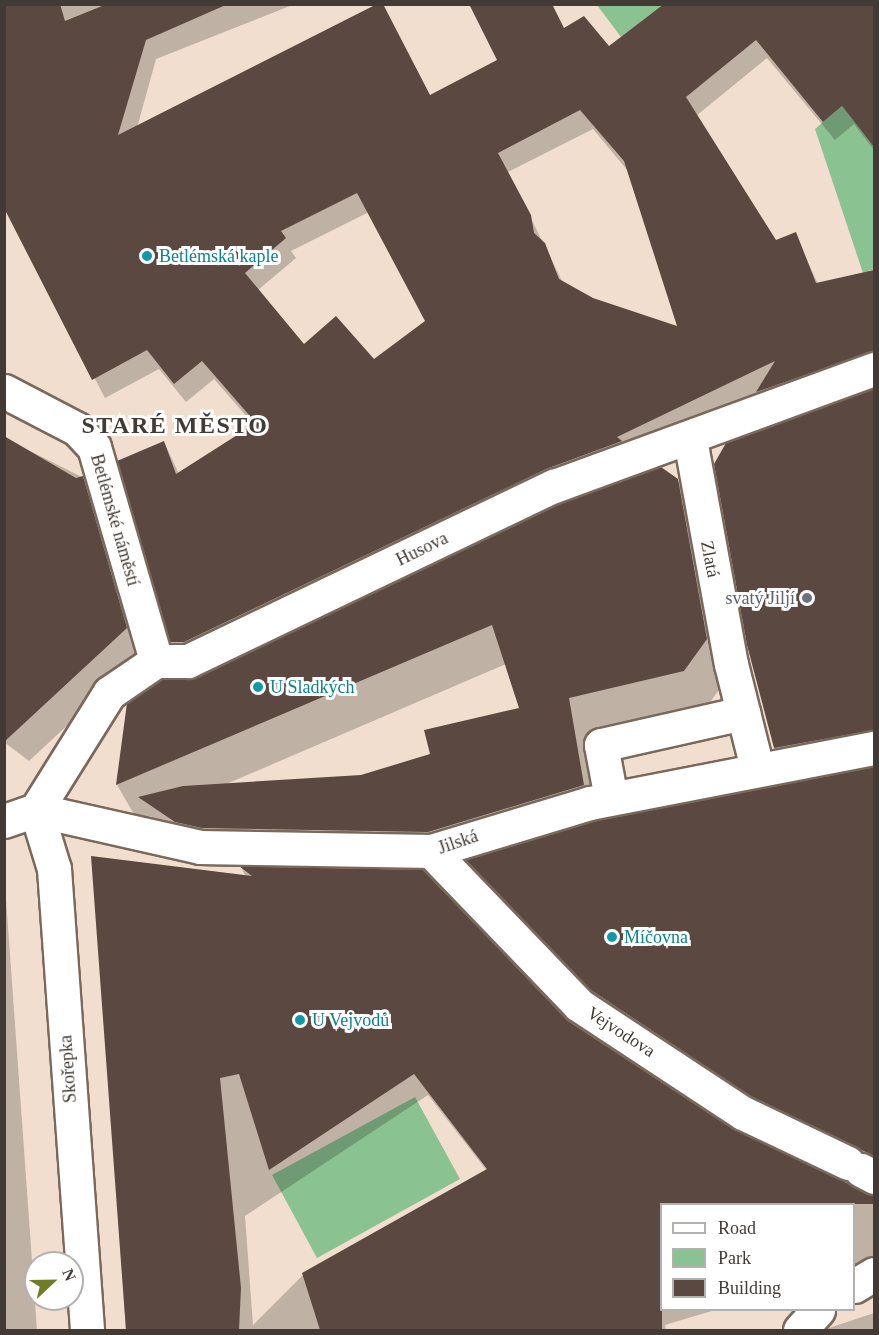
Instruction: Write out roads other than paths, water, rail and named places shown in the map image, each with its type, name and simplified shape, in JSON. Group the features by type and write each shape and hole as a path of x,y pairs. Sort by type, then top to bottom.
{"street":[{"name":"Husova","path":"156,661 188,661 554,486 690,439 874,369"},
{"name":"Betlémské náměstí","path":"4,391 77,429 94,447 156,661"},
{"name":"Zlatá","path":"690,439 743,713 757,768"},
{"path":"4,821 36,810 109,693 156,661"},
{"path":"611,798 601,745 743,713"},
{"name":"Jilská","path":"36,810 200,848 431,851 611,798 757,768 874,748"},
{"name":"Skořepka","path":"36,810 54,869 87,1330"},
{"name":"Vejvodova","path":"431,851 579,1005 743,1113 861,1170"},
{"path":"855,1285 874,1274"},
{"path":"800,1330 817,1311"}],"place":[{"name":"Betlémská kaple","path":"147,256"},
{"name":"svatý Jiljí","path":"807,598"},
{"name":"U Sladkých","path":"258,687"},
{"name":"Míčovna","path":"612,937"},
{"name":"U Vejvodů","path":"300,1020"}],"district":[{"name":"STARÉ MĚSTO","path":"175,426"}]}
